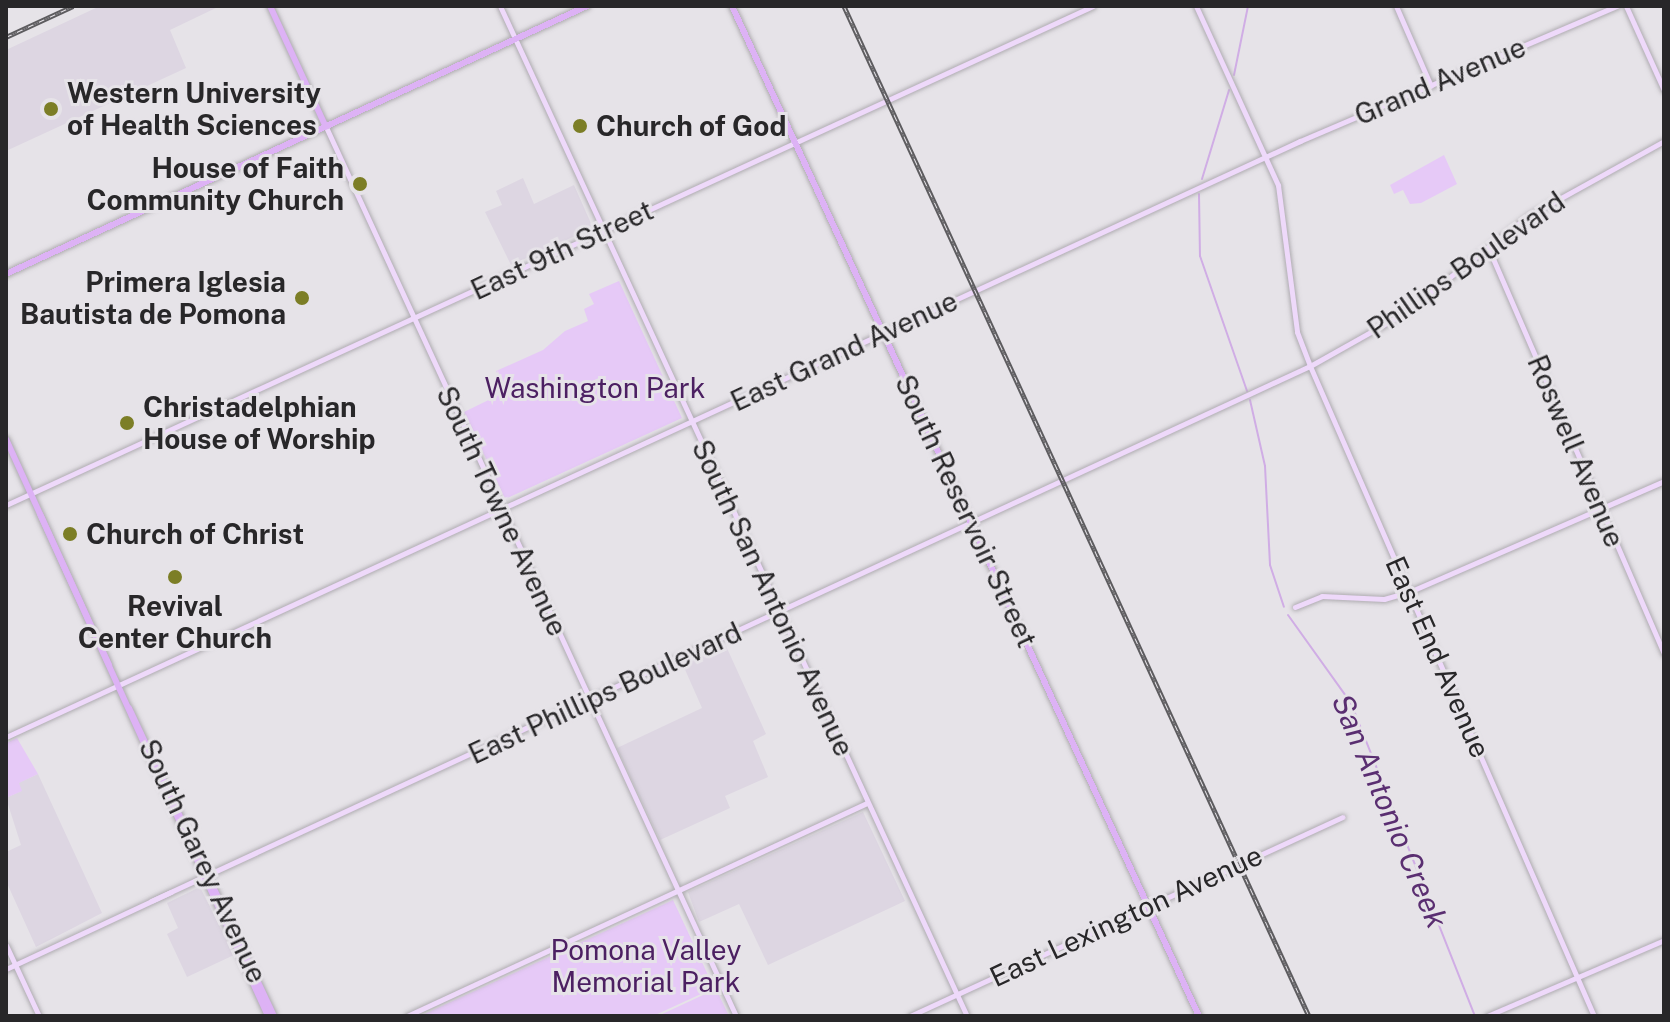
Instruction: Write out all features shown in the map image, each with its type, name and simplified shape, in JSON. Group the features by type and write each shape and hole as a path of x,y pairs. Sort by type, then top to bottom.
{"main road":[{"name":"South Towne Avenue","path":"270,6 326,127"},
{"path":"6,274 587,6"},
{"name":"South Reservoir Street","path":"732,6 1199,1016"},
{"name":"South Garey Avenue","path":"6,439 118,685 196,845 206,877 268,1016"},
{"name":"South Garey Avenue","path":"129,708 186,838 274,1016"},
{"path":"186,838 196,845"}],"street":[{"name":"South San Antonio Avenue","path":"500,6 967,1016"},
{"name":"East 9th Street","path":"6,505 1093,6"},
{"name":"East End Avenue","path":"1196,6 1278,185 1292,296 1310,366 1594,1016"},
{"path":"1396,6 1431,86"},
{"name":"Grand Avenue","path":"1264,159 1617,6"},
{"path":"1626,6 1664,90"},
{"name":"South Towne Avenue","path":"326,127 736,1016"},
{"name":"Phillips Boulevard","path":"1310,366 1401,315 1530,215 1664,141"},
{"name":"East Grand Avenue","path":"6,737 1264,159"},
{"name":"Roswell Avenue","path":"1488,247 1664,654"},
{"name":"East Phillips Boulevard","path":"6,969 972,525 1310,366"},
{"path":"1295,607 1322,596 1384,599 1409,592 1664,481"},
{"path":"407,1016 867,803"},
{"name":"East Lexington Avenue","path":"910,1016 1342,817"},
{"path":"1487,1016 1664,940"},
{"path":"6,945 39,1016"}],"shaded area":[{"name":"Western University of Health Sciences","path":"100,6 220,6 170,30 186,68 6,151 6,50"},
{"path":"523,178 534,204 574,185 593,228 511,265 485,212 502,205 496,191"},
{"path":"726,646 766,734 753,741 768,777 725,796 730,808 660,840 617,748 702,708 683,665"},
{"path":"38,774 102,913 36,947 6,881 6,852 21,845 6,798 21,791 18,783"},
{"path":"863,812 905,901 768,965 739,904 699,922 688,892"},
{"path":"200,887 234,955 187,977 167,934 178,928 167,903"}],"green space":[{"path":"1444,155 1457,184 1421,203 1410,204 1403,190 1394,194 1390,185"},
{"name":"Washington Park","path":"619,281 682,418 505,499 464,412 505,392 496,371 543,350 565,331 588,321 584,309 594,304 589,294"},
{"path":"17,738 38,774 19,783 22,791 6,798 6,743"},
{"name":"Pomona Valley Memorial Park","path":"673,900 714,988 653,1016 420,1016"},
{"path":"716,989 729,1016 658,1016"}],"waterway":[{"name":"San Antonio Creek","path":"1234,75 1248,6"},
{"name":"San Antonio Creek","path":"1202,179 1229,90"},
{"name":"San Antonio Creek","path":"1199,194 1200,256 1247,391"},
{"name":"San Antonio Creek","path":"1250,400 1265,466 1270,565 1284,607"},
{"name":"San Antonio Creek","path":"1288,615 1351,703 1475,1016"}],"railway":[{"path":"6,37 73,6"},
{"path":"844,6 1309,1016"}],"place":[{"name":"Western University of Health Sciences","path":"51,109"},
{"name":"Church of God","path":"580,126"},
{"name":"House of Faith Community Church","path":"360,184"},
{"name":"Primera Iglesia Bautista de Pomona","path":"302,298"},
{"name":"Christadelphian House of Worship","path":"127,423"},
{"name":"Church of Christ","path":"70,534"},
{"name":"Revival Center Church","path":"175,577"}]}
